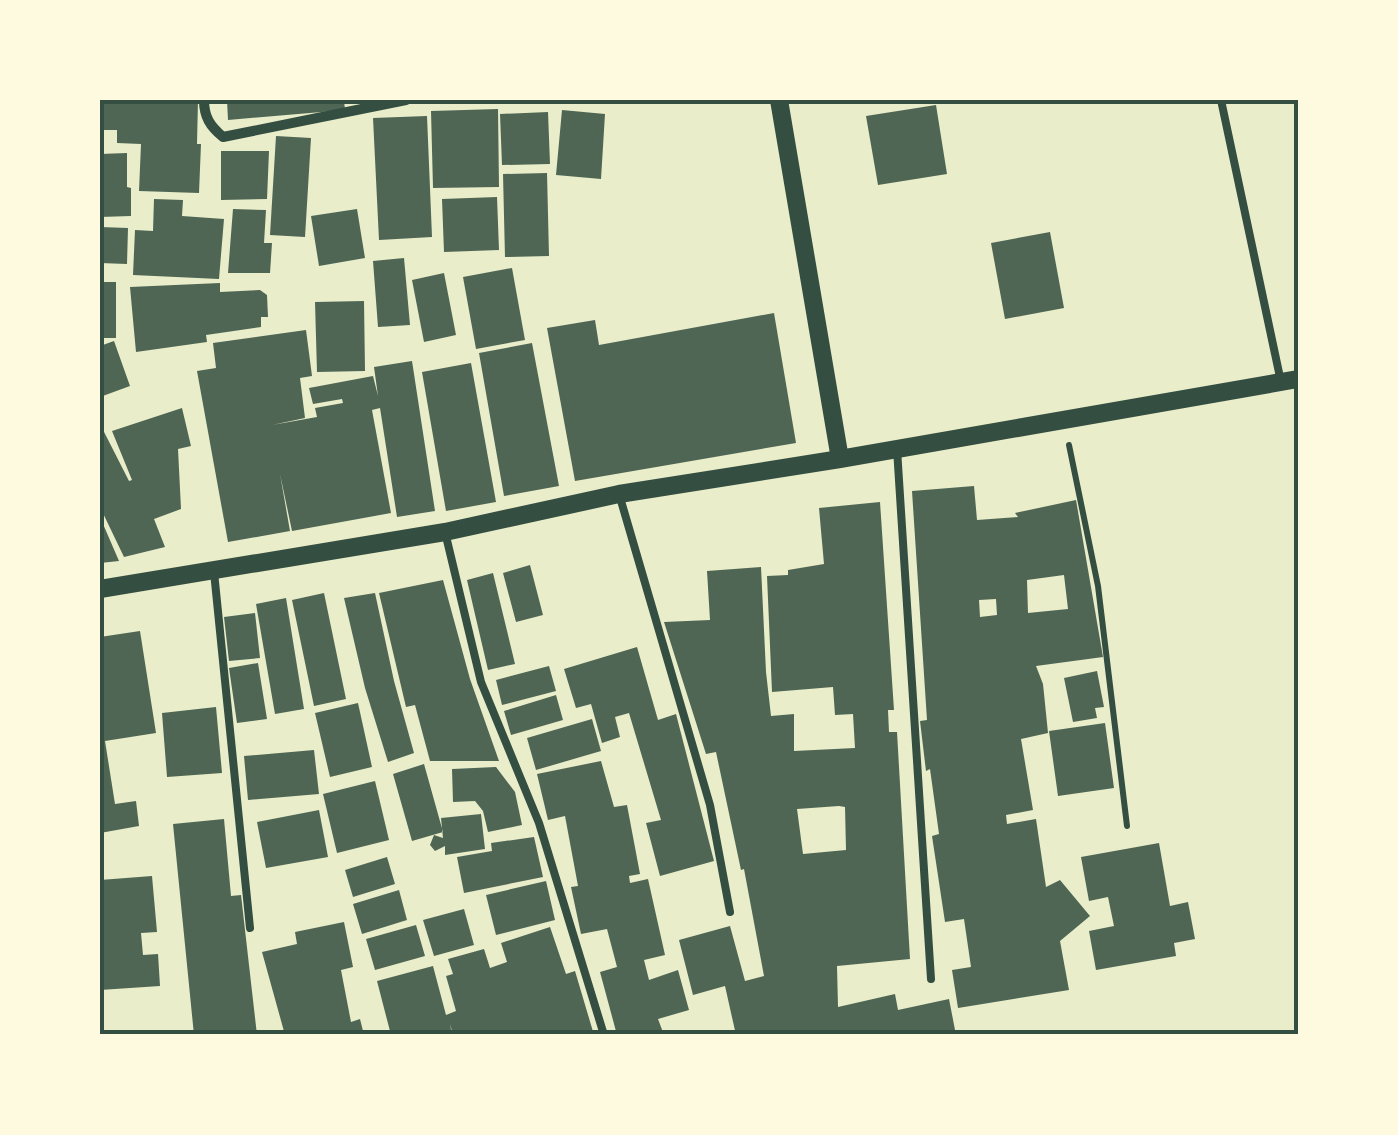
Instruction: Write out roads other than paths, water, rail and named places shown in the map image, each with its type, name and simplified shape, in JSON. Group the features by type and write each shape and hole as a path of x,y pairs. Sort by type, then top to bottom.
{"street":[{"path":"204,100 210,125 223,137 406,100"},
{"path":"778,100 840,459"},
{"path":"100,589 445,532 619,494 1290,381"}],"lane":[{"path":"1221,100 1290,381"},
{"path":"896,450 931,979"},
{"path":"619,494 710,804 730,912"},
{"path":"445,532 481,682 539,823 604,1035"},
{"path":"214,572 250,928"}]}
